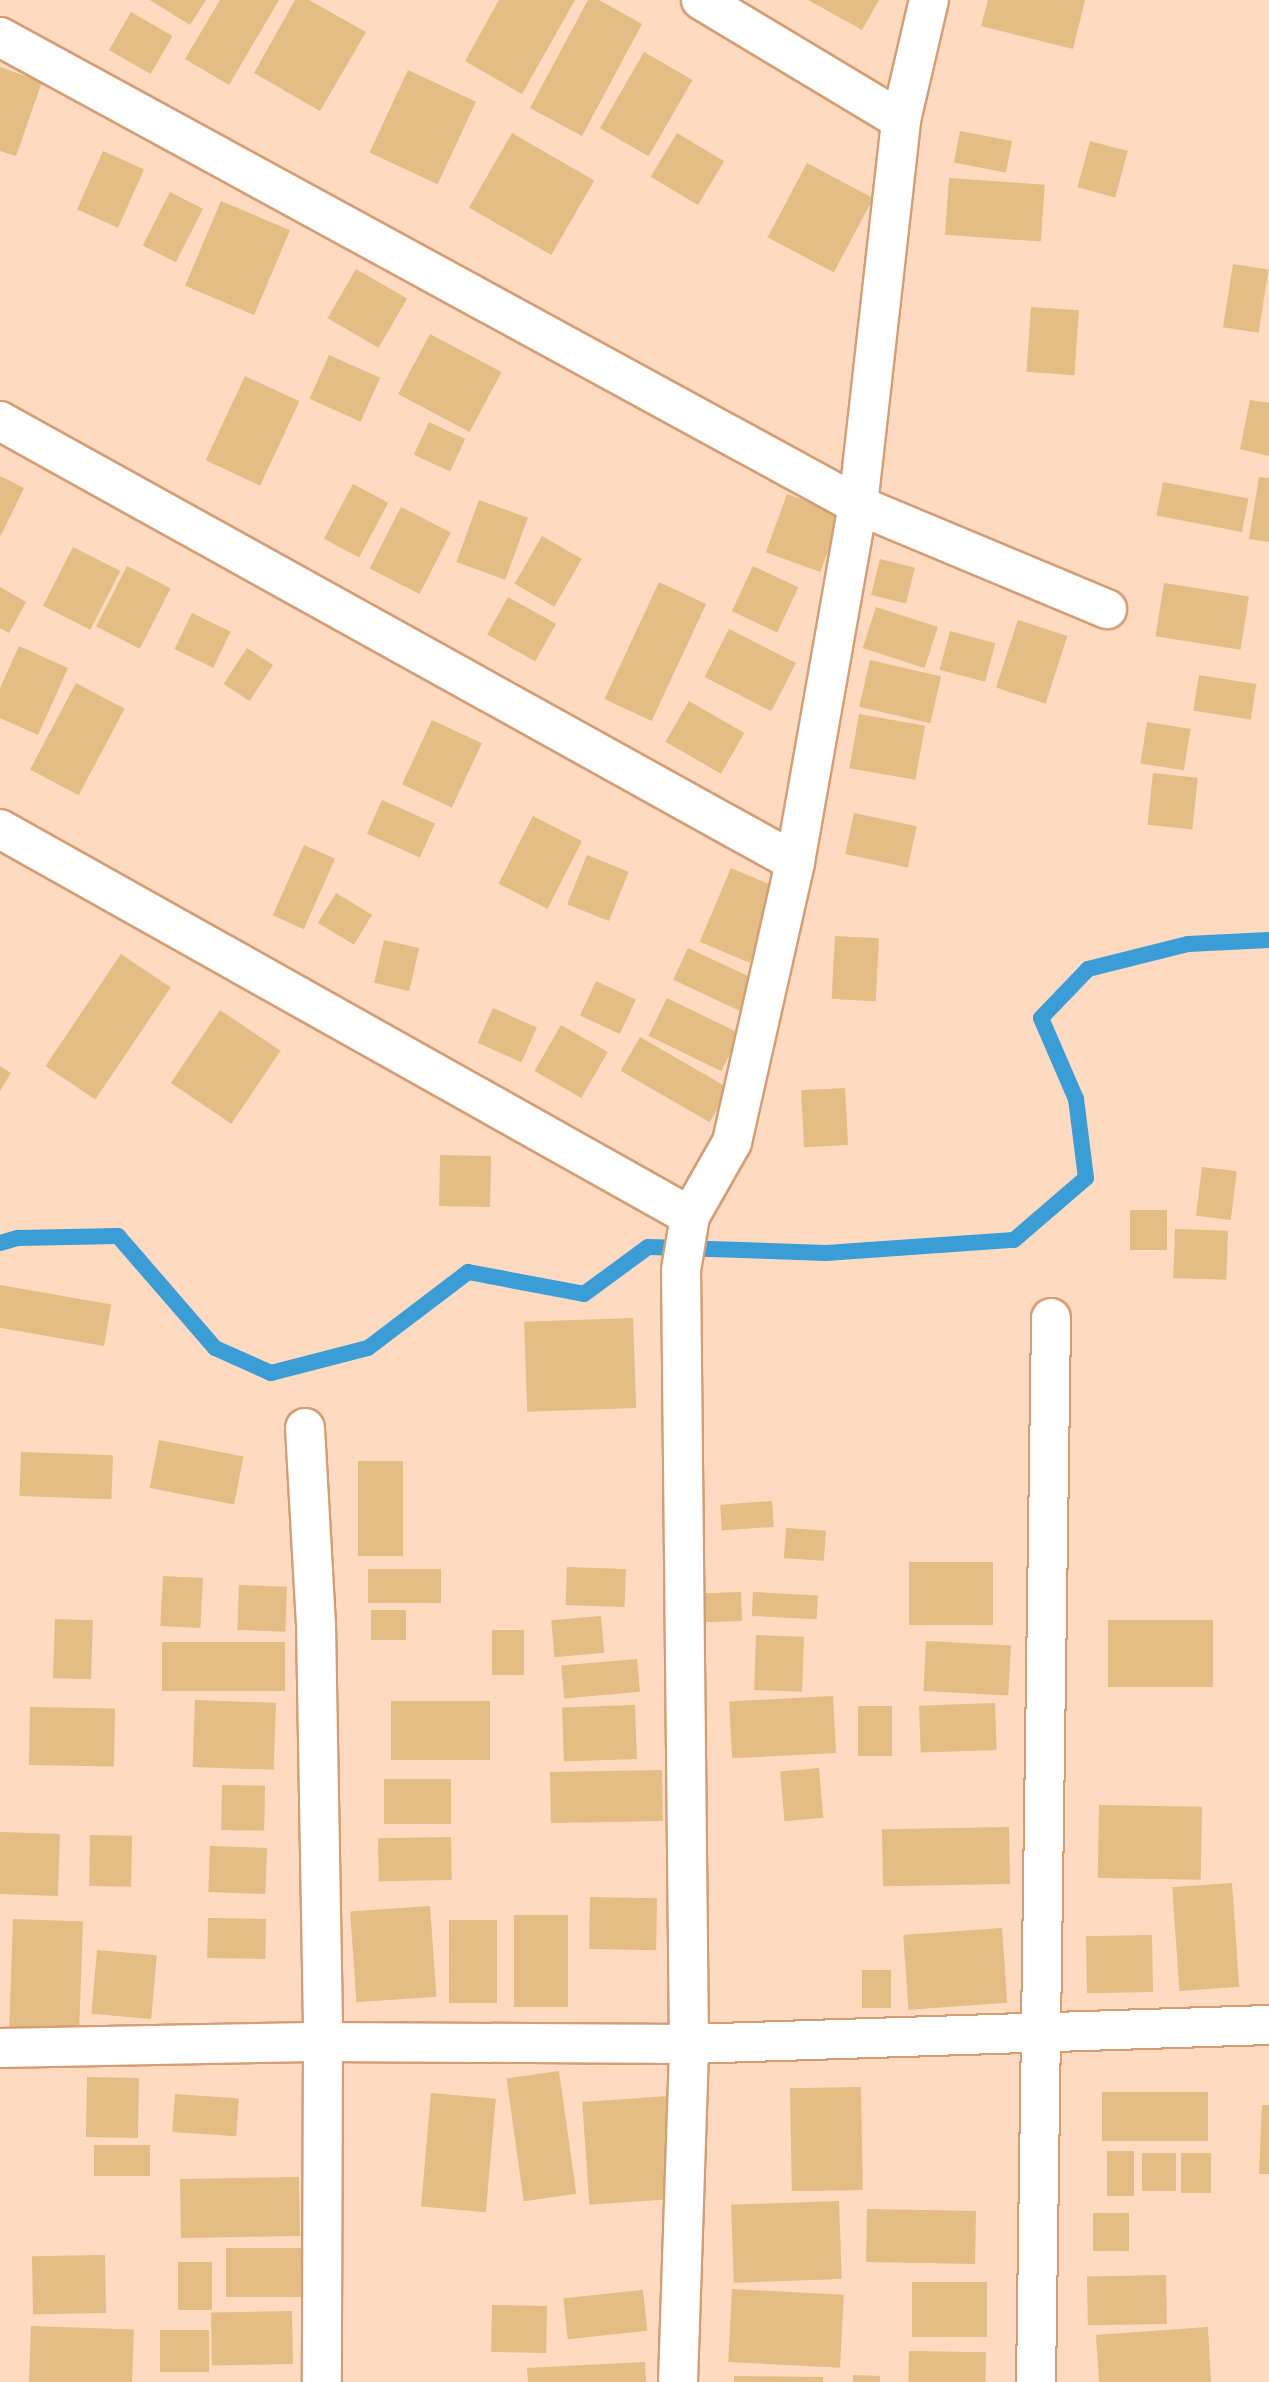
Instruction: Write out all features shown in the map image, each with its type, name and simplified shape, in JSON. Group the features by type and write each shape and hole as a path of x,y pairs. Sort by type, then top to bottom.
{"street":[{"path":"701,0 901,120"},
{"path":"678,2382 689,2045 681,1270 690,1216 732,1142 795,862 859,505 901,120 929,0"},
{"path":"0,37 859,505 1107,609"},
{"path":"0,421 795,862"},
{"path":"0,829 690,1216"},
{"path":"1036,2382 1051,1318"},
{"path":"305,1428 316,1625 323,2042 322,2382"},
{"path":"0,2048 323,2042 689,2045 1269,2025"}],"building":[{"path":"150,0 206,0 190,25"},
{"path":"220,0 279,0 229,85 185,59"},
{"path":"295,0 309,0 366,32 320,111 254,73"},
{"path":"499,0 575,0 522,94 465,61"},
{"path":"588,0 599,0 642,24 582,136 530,108"},
{"path":"808,0 879,0 862,30"},
{"path":"988,0 1085,0 1073,49 981,26"},
{"path":"131,12 173,36 151,74 109,50"},
{"path":"644,52 692,80 648,156 600,128"},
{"path":"0,67 42,82 16,156 0,151"},
{"path":"408,70 476,102 438,184 370,152"},
{"path":"960,131 1012,141 1006,173 954,162"},
{"path":"512,133 594,180 551,255 469,207"},
{"path":"677,133 724,161 698,205 651,177"},
{"path":"1090,141 1128,151 1115,197 1078,187"},
{"path":"103,151 144,169 118,228 77,209"},
{"path":"807,163 873,198 834,272 768,237"},
{"path":"949,178 1045,185 1041,242 945,235"},
{"path":"170,192 203,209 176,262 143,245"},
{"path":"221,201 290,230 254,315 185,286"},
{"path":"1233,264 1269,270 1259,333 1223,327"},
{"path":"356,269 407,298 379,348 328,318"},
{"path":"1031,307 1079,310 1074,375 1026,372"},
{"path":"430,334 502,372 470,432 398,394"},
{"path":"329,355 380,378 361,422 309,399"},
{"path":"245,376 299,401 260,486 206,460"},
{"path":"1250,400 1269,403 1269,456 1240,449"},
{"path":"429,422 465,439 450,472 414,455"},
{"path":"0,476 24,488 0,537"},
{"path":"1259,477 1269,478 1269,542 1249,539"},
{"path":"1163,482 1248,499 1242,532 1157,515"},
{"path":"353,484 388,503 359,558 324,539"},
{"path":"787,494 842,514 820,572 766,552"},
{"path":"479,500 528,518 505,580 456,562"},
{"path":"401,507 451,532 420,594 370,568"},
{"path":"542,536 582,559 554,607 514,584"},
{"path":"73,547 120,571 90,630 43,606"},
{"path":"880,559 915,568 906,604 871,595"},
{"path":"127,566 171,588 140,649 96,627"},
{"path":"753,566 798,587 777,632 732,611"},
{"path":"659,582 706,604 652,721 604,699"},
{"path":"1164,583 1249,596 1240,650 1156,636"},
{"path":"0,587 26,602 9,633 0,628"},
{"path":"508,597 556,624 535,661 487,635"},
{"path":"876,607 938,627 925,668 863,648"},
{"path":"192,613 231,632 213,668 174,649"},
{"path":"1018,620 1067,636 1046,704 996,688"},
{"path":"729,629 796,663 771,711 704,677"},
{"path":"950,631 995,643 985,682 940,670"},
{"path":"19,646 68,668 38,735 0,718 0,688"},
{"path":"247,648 273,665 250,701 224,684"},
{"path":"870,660 941,676 930,723 859,707"},
{"path":"1199,675 1256,684 1251,720 1193,711"},
{"path":"76,683 125,709 79,795 30,770"},
{"path":"689,701 744,733 721,774 666,742"},
{"path":"859,714 925,726 915,780 849,768"},
{"path":"432,720 482,743 452,808 402,784"},
{"path":"1147,722 1190,729 1184,770 1140,763"},
{"path":"1153,773 1198,778 1192,829 1148,825"},
{"path":"382,800 435,824 420,857 367,834"},
{"path":"854,813 917,826 908,867 845,854"},
{"path":"533,816 582,841 548,909 498,884"},
{"path":"304,845 335,859 304,929 273,915"},
{"path":"587,855 629,872 609,921 567,904"},
{"path":"731,868 781,889 749,963 700,942"},
{"path":"336,893 372,915 354,945 318,923"},
{"path":"835,936 879,938 876,1001 832,999"},
{"path":"384,940 419,948 409,991 374,983"},
{"path":"688,948 765,984 750,1016 673,980"},
{"path":"121,954 171,988 95,1099 46,1066"},
{"path":"596,981 636,1000 620,1034 580,1015"},
{"path":"667,998 740,1034 721,1071 649,1036"},
{"path":"493,1008 537,1028 521,1062 478,1043"},
{"path":"220,1010 281,1051 231,1124 171,1083"},
{"path":"561,1025 608,1052 581,1098 534,1071"},
{"path":"640,1037 729,1088 710,1122 620,1071"},
{"path":"0,1066 11,1073 0,1091"},
{"path":"845,1088 848,1145 804,1147 801,1090"},
{"path":"440,1155 491,1156 490,1207 439,1206"},
{"path":"1202,1167 1237,1171 1231,1220 1196,1216"},
{"path":"1130,1210 1167,1210 1167,1250 1130,1250"},
{"path":"1175,1229 1228,1231 1226,1280 1173,1278"},
{"path":"0,1285 111,1305 104,1346 0,1328"},
{"path":"633,1318 636,1408 527,1412 524,1322"},
{"path":"159,1440 243,1456 234,1505 150,1488"},
{"path":"21,1452 113,1455 111,1499 19,1496"},
{"path":"358,1461 403,1461 403,1556 358,1556"},
{"path":"772,1501 774,1527 722,1531 720,1505"},
{"path":"786,1528 826,1531 824,1561 784,1558"},
{"path":"909,1562 993,1562 993,1625 909,1625"},
{"path":"567,1567 626,1569 625,1607 566,1605"},
{"path":"368,1569 441,1569 441,1603 368,1603"},
{"path":"163,1576 203,1578 200,1628 160,1626"},
{"path":"239,1585 287,1587 285,1632 237,1630"},
{"path":"741,1592 742,1621 703,1622 702,1593"},
{"path":"753,1592 818,1595 817,1619 752,1616"},
{"path":"371,1610 406,1610 406,1640 371,1640"},
{"path":"601,1616 604,1653 554,1657 551,1620"},
{"path":"55,1619 93,1620 91,1679 53,1678"},
{"path":"1108,1620 1213,1620 1213,1687 1108,1687"},
{"path":"492,1630 524,1630 524,1675 492,1675"},
{"path":"756,1635 804,1637 802,1692 754,1690"},
{"path":"926,1641 1011,1645 1008,1695 923,1691"},
{"path":"162,1642 285,1642 285,1691 162,1691"},
{"path":"637,1659 640,1692 564,1698 561,1666"},
{"path":"833,1696 836,1753 732,1758 729,1701"},
{"path":"195,1700 276,1703 274,1770 193,1767"},
{"path":"391,1701 490,1701 490,1760 391,1760"},
{"path":"995,1703 997,1750 921,1753 919,1706"},
{"path":"635,1705 637,1759 564,1762 562,1708"},
{"path":"858,1706 892,1706 892,1756 858,1756"},
{"path":"30,1707 115,1708 114,1766 29,1765"},
{"path":"819,1768 823,1818 785,1821 780,1771"},
{"path":"662,1770 663,1821 551,1823 550,1772"},
{"path":"384,1779 451,1779 451,1824 384,1824"},
{"path":"222,1785 265,1786 264,1831 221,1830"},
{"path":"1099,1805 1202,1807 1201,1880 1098,1878"},
{"path":"1009,1827 1010,1884 883,1886 882,1829"},
{"path":"0,1832 60,1834 58,1896 0,1894"},
{"path":"90,1835 132,1836 131,1887 89,1886"},
{"path":"451,1837 452,1880 379,1881 378,1838"},
{"path":"210,1846 267,1848 265,1894 208,1892"},
{"path":"1232,1883 1239,1987 1179,1991 1172,1887"},
{"path":"590,1897 657,1898 656,1950 589,1949"},
{"path":"430,1906 436,1997 357,2002 350,1912"},
{"path":"514,1915 568,1915 568,2007 514,2007"},
{"path":"208,1918 266,1919 265,1959 207,1958"},
{"path":"13,1919 83,1921 79,2031 9,2029"},
{"path":"449,1920 497,1920 497,2003 449,2003"},
{"path":"1002,1928 1007,2003 908,2010 903,1935"},
{"path":"1152,1935 1153,1992 1087,1993 1086,1936"},
{"path":"97,1950 157,1955 151,2019 91,2014"},
{"path":"862,1970 891,1970 891,2008 862,2008"},
{"path":"559,2071 576,2194 524,2201 507,2078"},
{"path":"87,2077 139,2078 138,2138 86,2137"},
{"path":"861,2087 863,2190 792,2191 790,2088"},
{"path":"1102,2092 1208,2092 1208,2141 1102,2141"},
{"path":"431,2093 496,2099 486,2212 421,2207"},
{"path":"175,2094 239,2098 236,2136 172,2132"},
{"path":"669,2096 676,2199 589,2205 582,2102"},
{"path":"1262,2105 1269,2105 1269,2174 1259,2174"},
{"path":"94,2145 150,2145 150,2176 94,2176"},
{"path":"1107,2151 1134,2151 1134,2196 1107,2196"},
{"path":"1142,2153 1176,2153 1176,2191 1142,2191"},
{"path":"1181,2153 1211,2153 1211,2193 1181,2193"},
{"path":"299,2177 300,2236 181,2238 180,2179"},
{"path":"839,2201 842,2279 734,2283 731,2205"},
{"path":"867,2209 976,2211 975,2264 866,2262"},
{"path":"1093,2213 1129,2213 1129,2251 1093,2251"},
{"path":"226,2248 301,2248 301,2297 226,2297"},
{"path":"105,2255 106,2313 33,2314 32,2256"},
{"path":"178,2262 212,2262 212,2310 178,2310"},
{"path":"1166,2275 1167,2324 1088,2325 1087,2276"},
{"path":"912,2282 987,2282 987,2337 912,2337"},
{"path":"732,2289 844,2295 840,2368 728,2362"},
{"path":"643,2290 647,2331 568,2339 563,2298"},
{"path":"492,2305 547,2306 546,2353 491,2352"},
{"path":"292,2311 293,2364 212,2365 211,2312"},
{"path":"31,2326 134,2330 132,2382 29,2382"},
{"path":"1208,2327 1211,2382 1099,2382 1096,2335"},
{"path":"160,2330 209,2330 209,2372 160,2372"},
{"path":"909,2351 986,2352 985,2382 908,2382"},
{"path":"645,2362 646,2382 528,2382 527,2368"},
{"path":"853,2375 880,2376 880,2382 853,2382"},
{"path":"734,2376 823,2377 823,2382 734,2382"}],"waterway":[{"path":"0,1243 18,1238 118,1236 215,1348 271,1373 368,1348 468,1272 584,1294 648,1247 826,1253 1014,1240 1086,1178 1076,1099 1041,1018 1088,969 1188,944 1269,940"}]}
